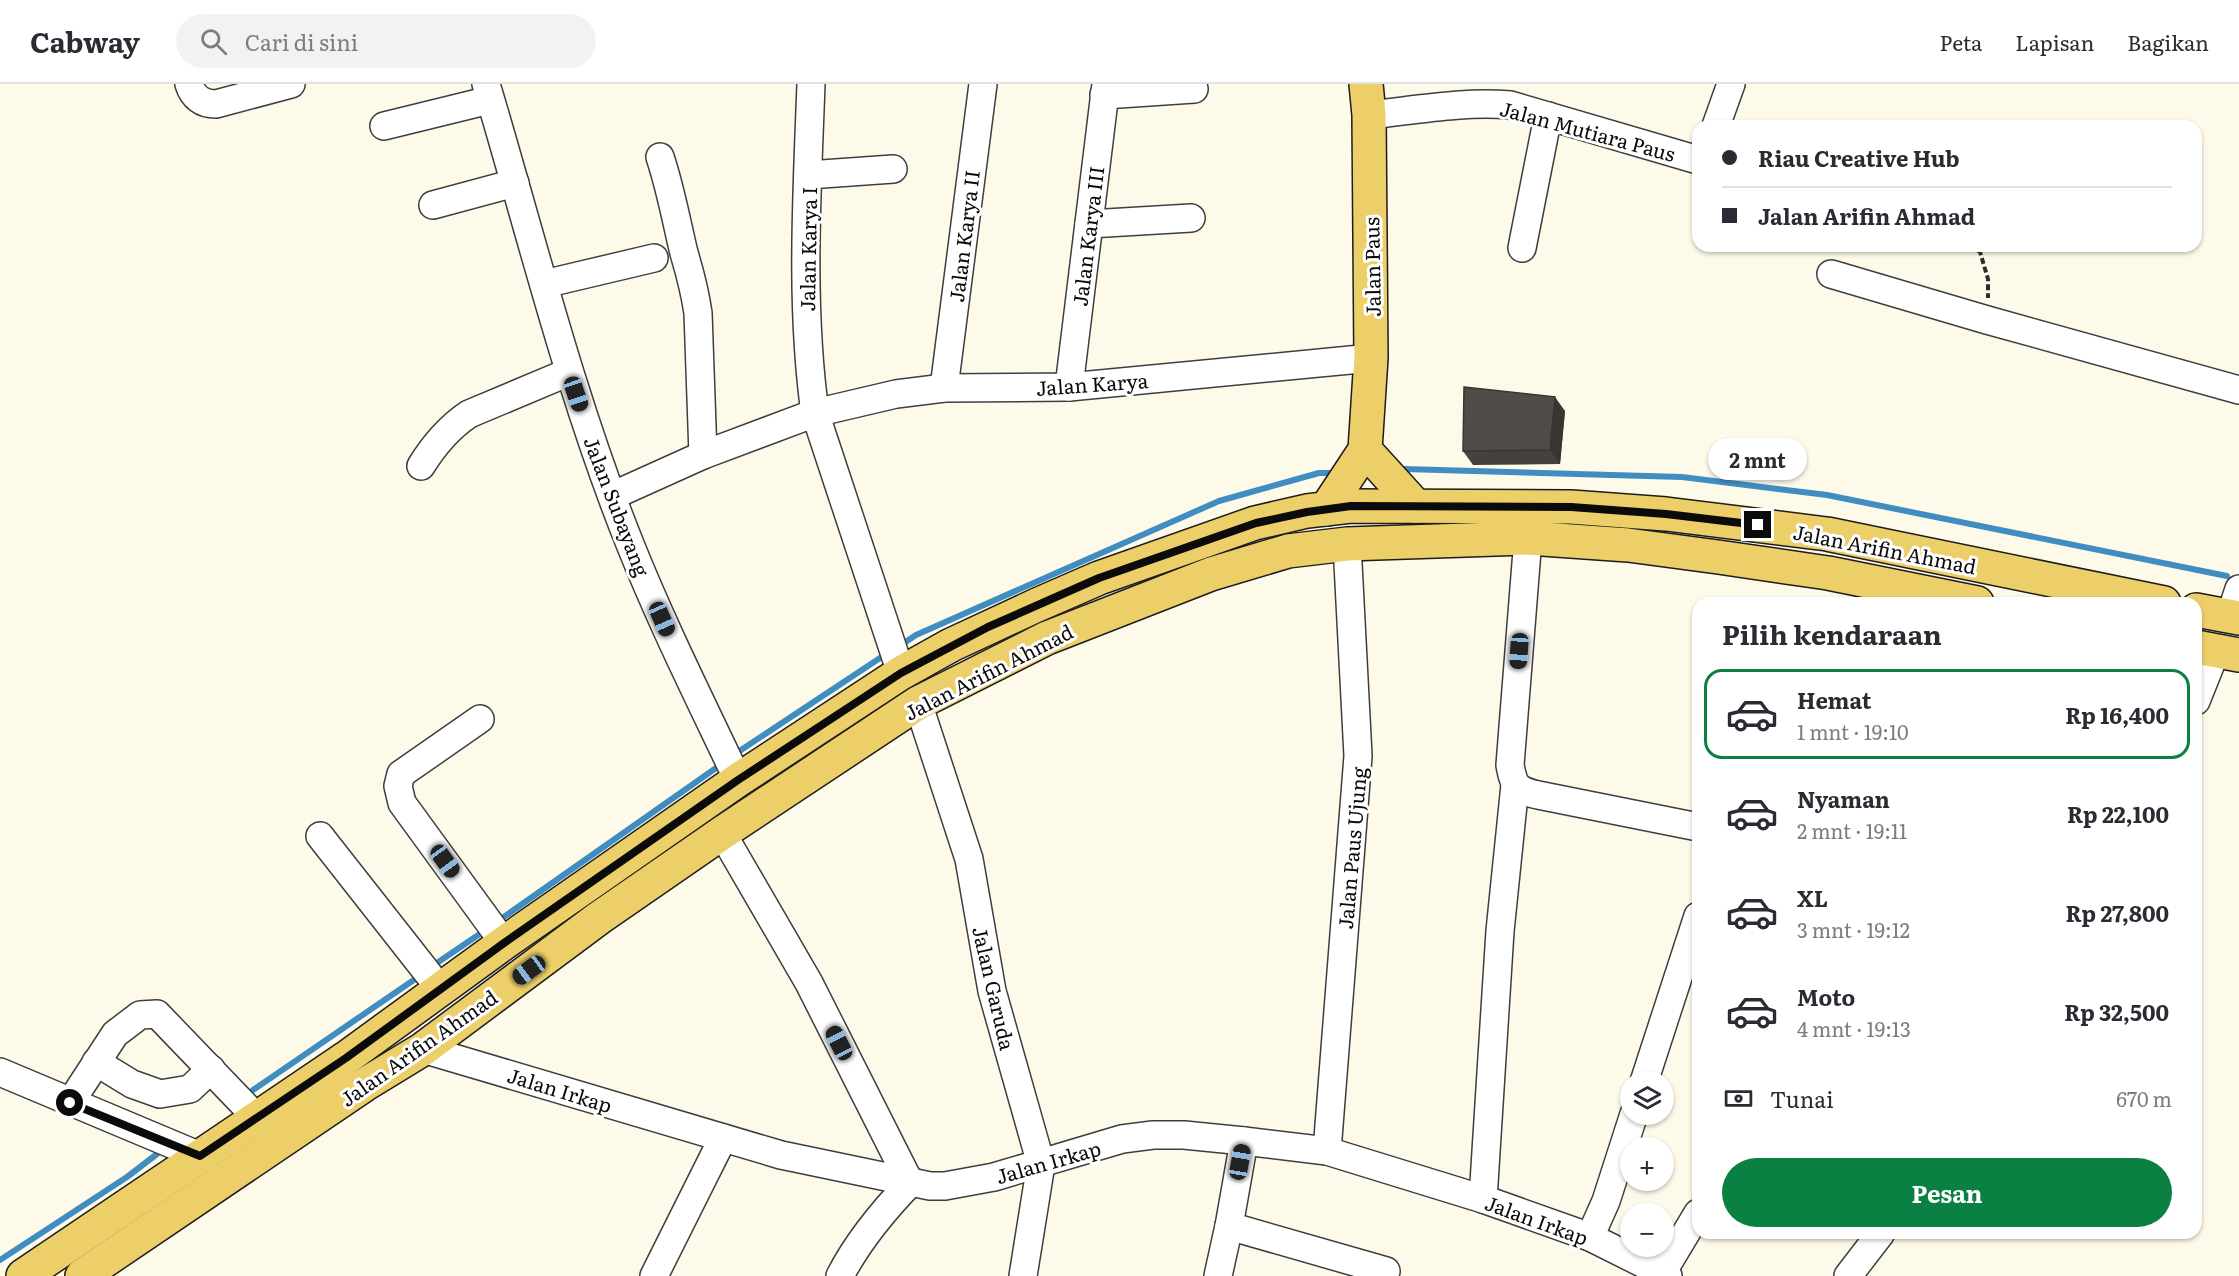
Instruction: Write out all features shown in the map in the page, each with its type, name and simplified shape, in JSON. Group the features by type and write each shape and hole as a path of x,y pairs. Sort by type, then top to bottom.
{"main road":[{"name":"Jalan Paus","path":"1326,509 1365,450 1371,358 1368,99"},
{"path":"1365,450 1416,506"},
{"name":"Jalan Arifin Ahmad","path":"23,1276 346,1058 431,977 495,931 738,780 901,673 988,627 1099,578 1256,523 1351,506 1571,507 1666,514 1827,534 2135,597"},
{"name":"Jalan Arifin Ahmad","path":"82,1276 364,1085 423,1049 599,918 722,832 918,703 1047,638 1211,574 1288,551 1347,544 1528,538 1628,545 1718,557 1828,573 1949,597"},
{"path":"1916,590 1924,554"},
{"path":"2202,609 2236,608"},
{"path":"346,1058 364,1085"}],"street":[{"path":"189,84 196,98 216,105 291,84"},
{"name":"Jalan Karya I","path":"811,84 806,315 810,380 815,413"},
{"name":"Jalan Karya II","path":"944,388 983,84"},
{"path":"1718,120 1731,84"},
{"path":"1105,90 1194,89"},
{"name":"Jalan Karya III","path":"1069,387 1105,90"},
{"path":"384,126 488,92"},
{"name":"Jalan Subayang","path":"488,92 569,372 612,496 630,545 738,780"},
{"name":"Jalan Mutiara Paus","path":"1368,99 1510,105 1692,158"},
{"path":"1522,248 1548,116"},
{"path":"660,157 672,191 684,252 695,290 698,312 703,454"},
{"path":"808,175 893,169"},
{"path":"433,205 515,183"},
{"path":"1089,224 1191,218"},
{"path":"544,284 654,258"},
{"path":"1831,274 2239,390"},
{"name":"Jalan Karya","path":"612,496 703,454 815,413 896,394 944,388 1069,387 1371,358"},
{"path":"421,466 435,444 469,414 482,406 569,372"},
{"path":"815,413 901,673"},
{"path":"1483,1199 1500,931 1515,785 1510,765 1528,538"},
{"name":"Jalan Paus Ujung","path":"1327,1151 1358,756 1347,544"},
{"path":"2202,687 2217,651"},
{"name":"Jalan Garuda","path":"918,703 969,859 992,991 1041,1164 1023,1276"},
{"path":"480,719 401,774 398,786 402,803 495,931"},
{"path":"1515,785 1524,791 1538,795 1692,826"},
{"path":"722,832 809,983 910,1183 865,1236 840,1276"},
{"path":"320,836 431,977"},
{"path":"1648,1071 1692,934"},
{"path":"70,1103 115,1034 140,1015 157,1014 257,1118"},
{"name":"Jalan Irkap","path":"423,1049 781,1155 910,1183 945,1186 994,1177 1122,1139 1153,1135 1184,1135 1327,1151 1483,1199 1590,1237 1660,1274"},
{"path":"96,1062 132,1084 160,1094 190,1089 211,1069"},
{"path":"0,1072 200,1156"},
{"path":"1590,1237 1606,1201 1630,1125"},
{"path":"654,1276 723,1138"},
{"path":"1218,1276 1244,1141"},
{"path":"1660,1274 1692,1223"},
{"path":"1229,1227 1386,1271"},
{"path":"1848,1276 1876,1239"}],"path":[{"path":"1980,252 1988,279 1987,320"}],"building":[{"path":"1464,387 1555,397 1550,450 1463,451"}],"waterway":[{"path":"1404,469 1682,477 1827,495 2227,576"},
{"path":"907,641 1219,501 1319,473 1334,473"},
{"path":"741,750 880,658"},
{"path":"498,921 716,768"},
{"path":"431,967 487,929"},
{"path":"253,1090 421,975"},
{"path":"0,1260 127,1177 157,1154"}],"route":[{"path":"70,1103 200,1156 346,1058 504,943 738,780 901,673 951,645 1037,605 1099,578 1213,536 1256,523 1307,512 1351,506 1571,507 1666,514 1758,525"}]}
